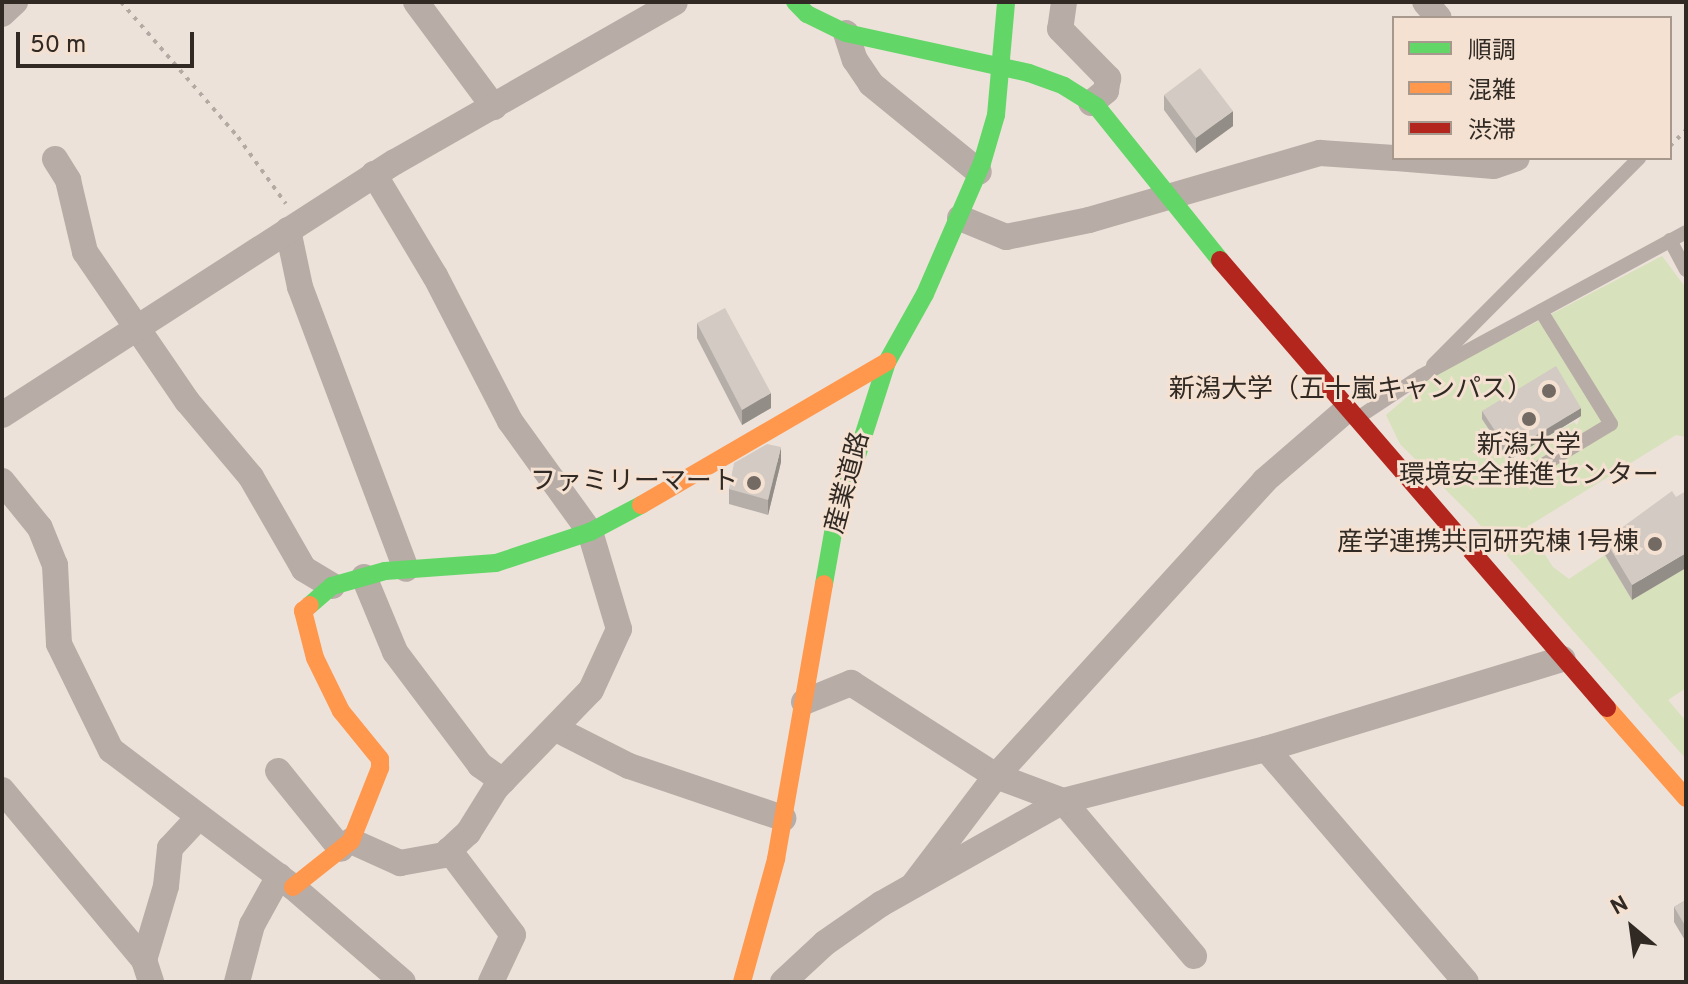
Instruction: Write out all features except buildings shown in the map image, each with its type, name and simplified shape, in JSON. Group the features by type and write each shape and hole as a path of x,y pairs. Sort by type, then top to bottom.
{"street":[{"path":"2,14 15,2"},
{"path":"416,2 494,107"},
{"path":"2,415 374,174 675,2"},
{"path":"795,2 807,14 846,33 1002,65 1064,86 1111,120 1167,195 1349,416 1686,798"},
{"name":"産業道路","path":"742,982 783,818 834,527 887,362 960,218 979,172 996,115 1006,2"},
{"path":"1064,2 1060,29 1108,78 1106,91 1091,103"},
{"path":"846,33 855,60 871,84 979,172"},
{"path":"960,218 1006,237 1089,220 1320,153 1392,158"},
{"path":"55,159 68,180 85,252 211,434 251,477 304,569 332,586"},
{"path":"1420,160 1494,166 1511,160"},
{"path":"278,771 346,845 400,863 421,863 449,850 468,833 503,781 591,690 619,629 590,532 510,421 435,276 374,174"},
{"path":"294,226 300,287 406,569"},
{"path":"237,982 252,925 286,882 346,845 380,759 341,711 303,623 303,611 332,586 364,577 406,569 496,563 590,532 747,447 887,362"},
{"path":"914,884 996,776 1264,481 1349,416"},
{"path":"2,481 40,528 55,565 59,644 111,750 197,819 286,882 403,982"},
{"path":"364,577 395,652 480,765 503,781"},
{"path":"783,982 825,943 914,884 1063,801 1266,749 1563,659"},
{"path":"804,702 851,683 996,776 1063,801 1194,956"},
{"path":"556,729 629,766 783,818"},
{"path":"1266,749 1461,981"},
{"path":"2,790 148,971"},
{"path":"148,971 166,886 170,848 197,819"},
{"path":"449,850 513,935 491,982"}],"lane":[{"path":"1421,376 1637,160"},
{"path":"1349,416 1686,232"},
{"path":"1670,240 1686,270"},
{"path":"1533,471 1611,424 1541,311"}],"path":[{"path":"121,2 238,137 294,226"}],"green space":[{"name":"新潟大学（五十嵐キャンパス）","path":"1662,256 1686,288 1686,437 1676,435 1527,527 1553,567 1569,579 1605,555 1632,600 1686,568 1686,688 1668,700 1686,721 1686,759 1473,517 1400,444 1386,415 1428,379","holes":["1581,415 1577,425 1574,422 1519,454 1523,462 1518,465 1497,439 1485,442 1492,435 1482,418"]}],"traffic: fast":[{"path":"795,2 807,14 846,33 1029,73 1064,86 1097,107 1220,260"},
{"path":"824,584 834,527 887,362 925,294 982,163 996,115 1006,2"},
{"path":"310,605 332,586 385,571 496,563 590,532 641,505"}],"traffic: slow":[{"path":"641,505 887,362"},
{"path":"742,982 776,859 824,584"},
{"path":"293,887 351,841 380,768 380,759 341,711 315,658 303,611 310,605"},
{"path":"1607,708 1686,798"}],"traffic: jam":[{"path":"1220,260 1607,708"}],"place":[{"name":"新潟大学（五十嵐キャンパス）","path":"1549,391"},
{"name":"新潟大学 環境安全推進センター","path":"1529,419"},
{"name":"ファミリーマート","path":"754,483"},
{"name":"産学連携共同研究棟 1号棟","path":"1655,544"}]}
